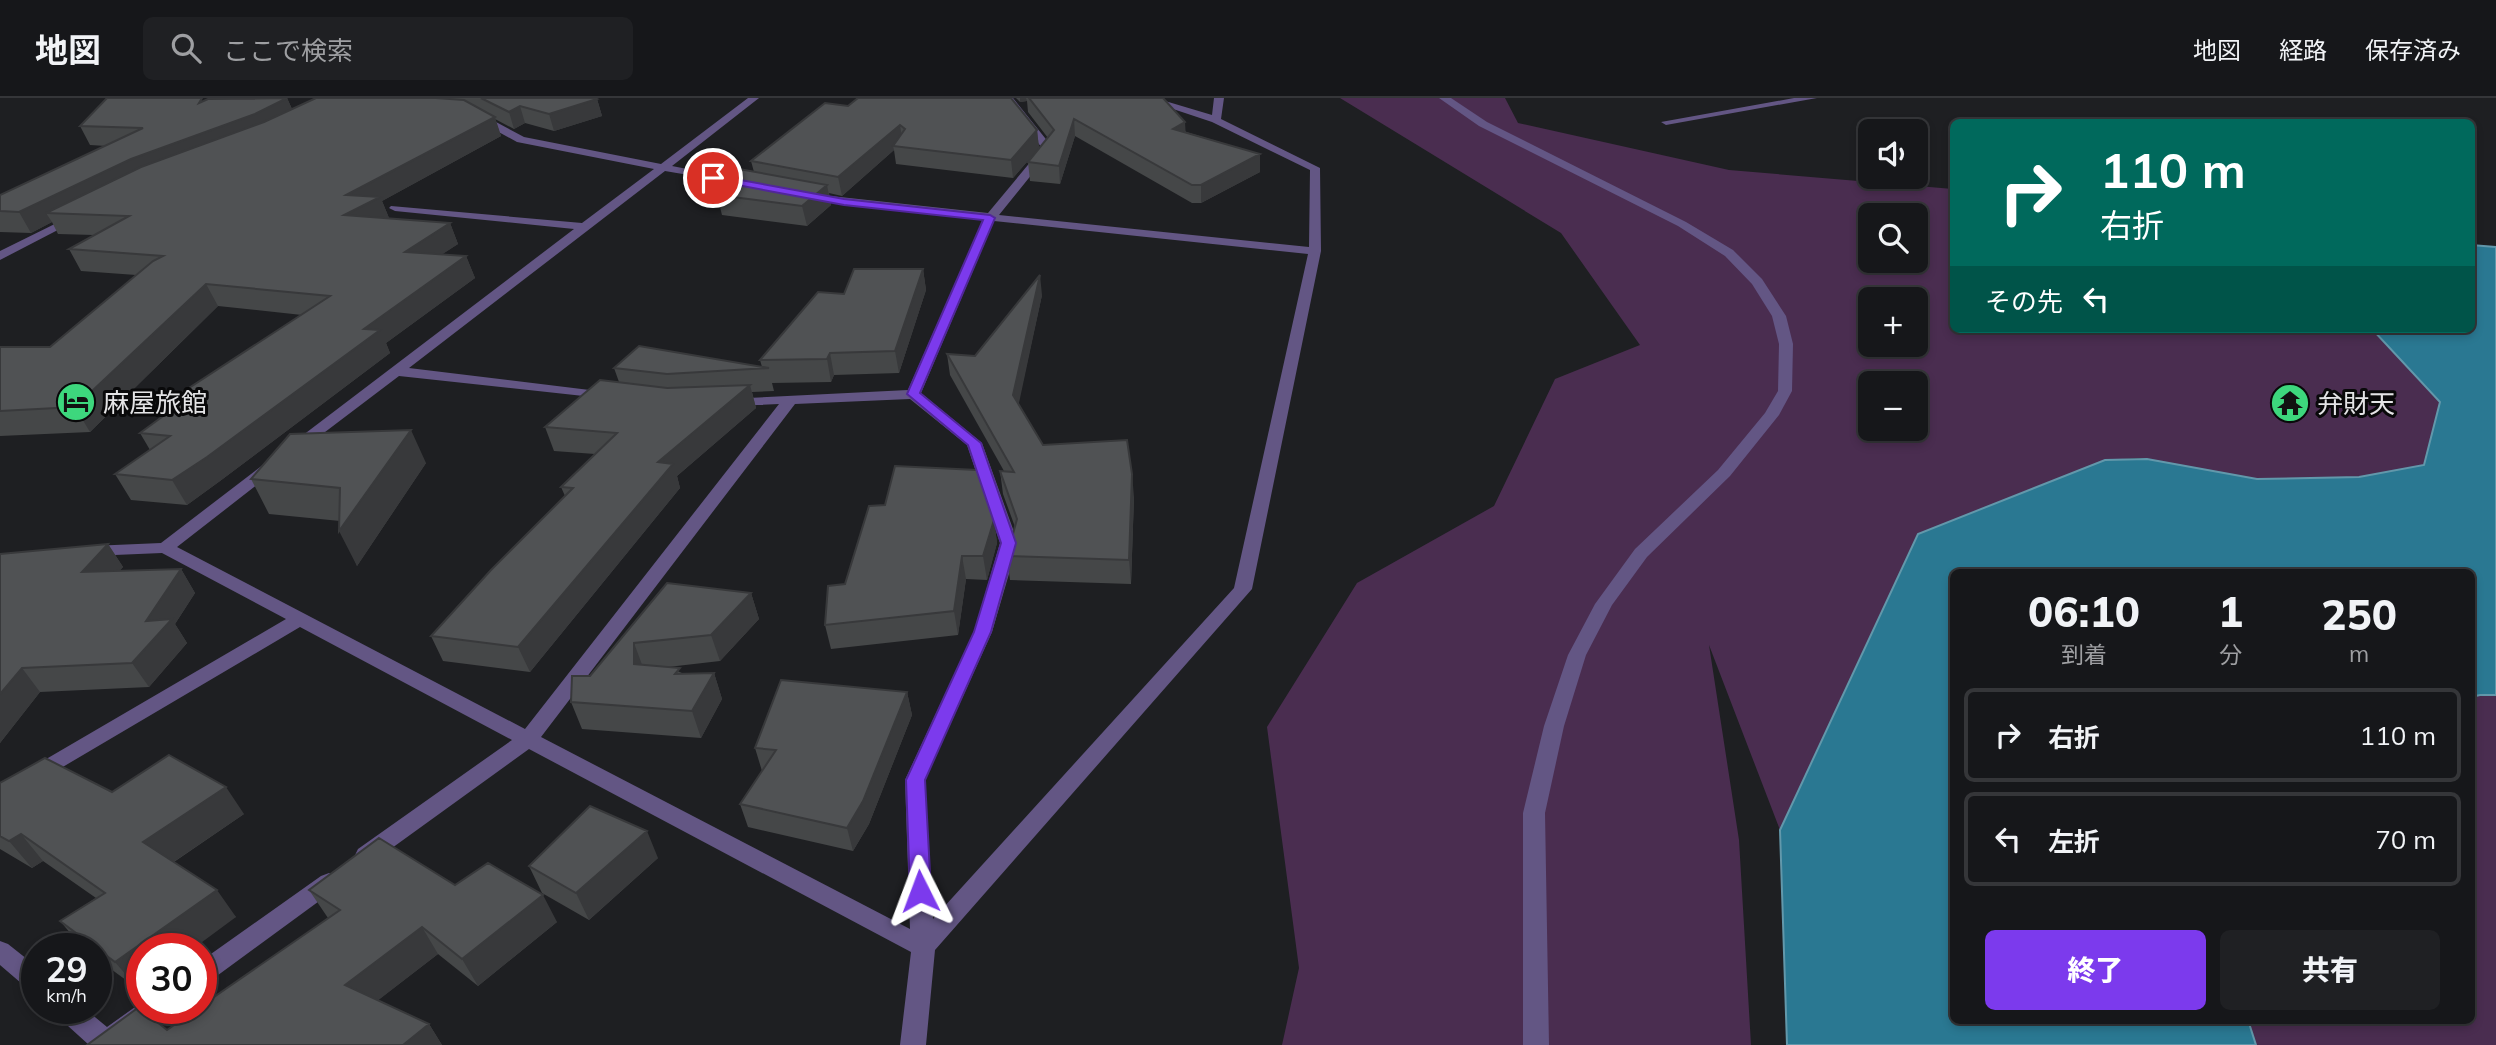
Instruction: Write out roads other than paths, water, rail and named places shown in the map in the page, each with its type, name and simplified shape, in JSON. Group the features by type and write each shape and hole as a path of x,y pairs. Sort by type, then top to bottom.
{"street":[{"path":"165,548 754,98"},
{"path":"923,947 1243,589 1315,251 1315,168 1216,120 1145,98"},
{"path":"1216,120 1219,98"},
{"path":"1444,98 1483,124 1593,178 1729,253 1757,282 1779,316 1786,344 1785,391 1772,415 1724,472 1641,553 1604,604 1577,655 1554,726 1534,813 1536,1045"},
{"path":"1665,122 1812,98"},
{"path":"913,394 990,218 1048,148 1017,104"},
{"path":"473,113 521,140 765,188"},
{"path":"792,192 844,202 1315,251"},
{"path":"395,208 585,227"},
{"path":"0,256 85,212"},
{"path":"396,371 619,398"},
{"path":"713,403 913,394 974,443 1009,543 983,632 915,780 923,947 913,1045"},
{"path":"217,963 528,739 790,399"},
{"path":"69,552 165,548 923,947"},
{"path":"0,796 300,619"},
{"path":"0,951 21,969"},
{"path":"83,1024 104,1044 131,1024"}],"water":[{"path":"2475,245 2496,247 2496,695 2475,696 2475,569 1950,569 1950,1024 2249,1024 2256,1045 1787,1045 1780,830 1918,534 2105,460 2147,459 2257,479 2359,477 2424,465 2440,402 2376,333 2475,333"}],"place":[{"name":"麻屋旅館","path":"76,402"},
{"name":"弁財天","path":"2290,403"}]}
